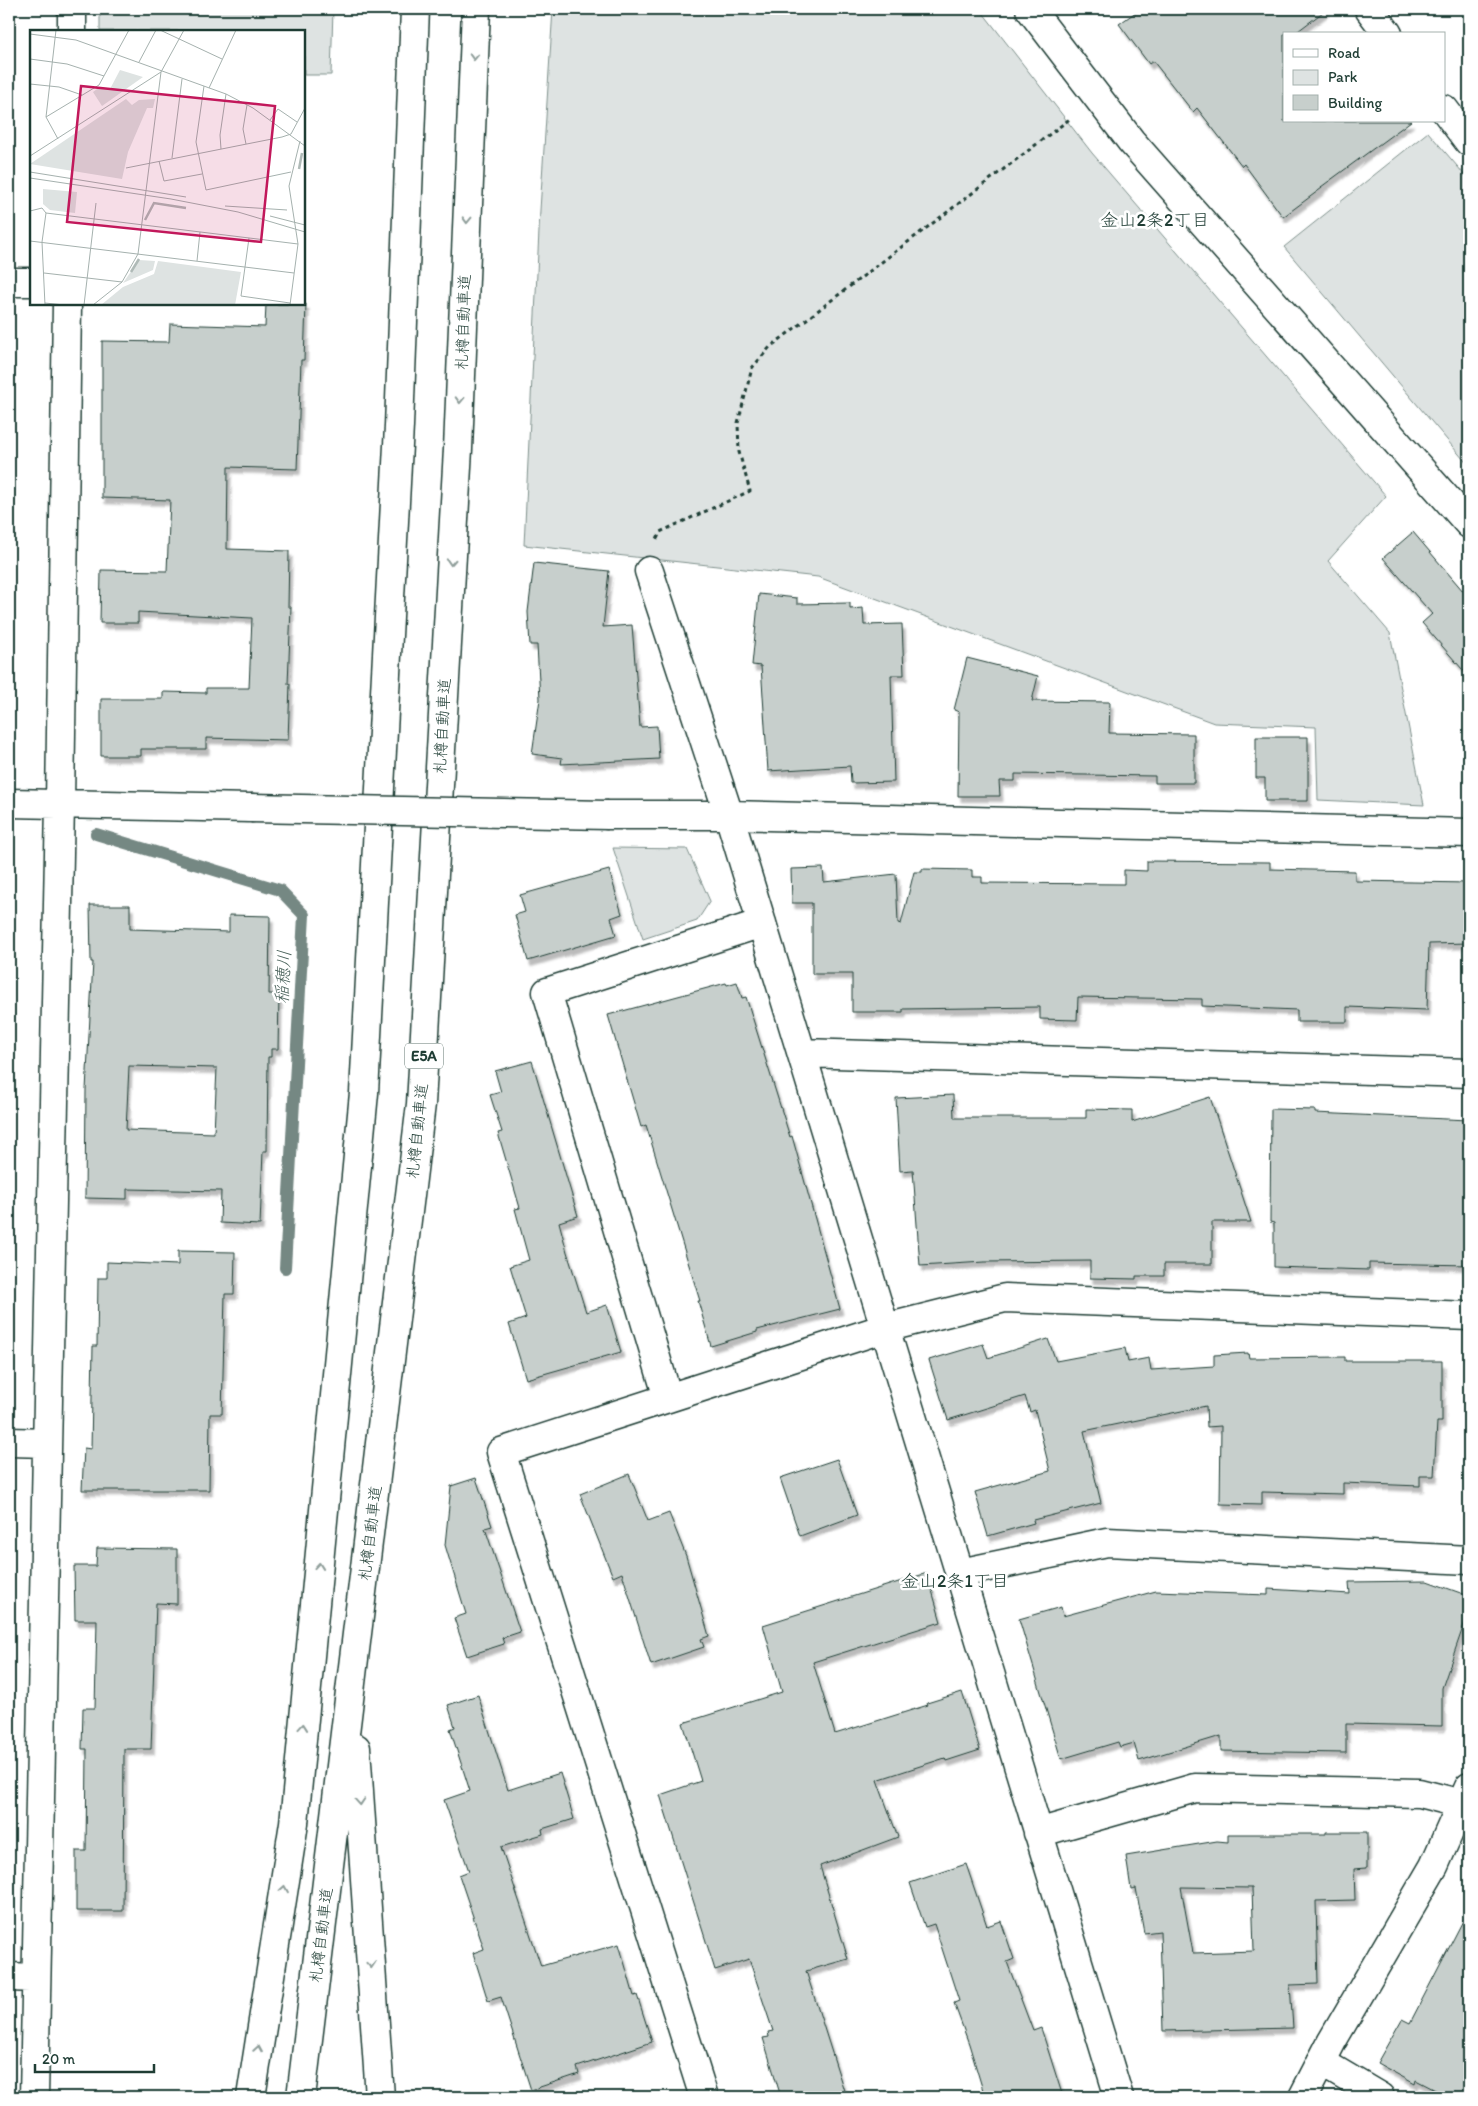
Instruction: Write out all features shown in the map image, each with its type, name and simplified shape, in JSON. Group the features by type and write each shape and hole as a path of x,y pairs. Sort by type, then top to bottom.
{"main road":[{"path":"72,9 72,30"},
{"path":"250,2097 294,1823 364,1094 399,426 415,9"},
{"name":"札樽自動車道","path":"301,2097 421,1104 458,439 476,9"},
{"path":"1030,9 1131,140 1469,524"},
{"path":"1446,112 1469,142"},
{"path":"9,282 30,282"},
{"path":"34,2097 60,804 67,305"},
{"path":"649,571 729,815 1119,2097"},
{"path":"9,803 608,815 729,815 1469,833"},
{"path":"668,1398 547,992 762,923"},
{"path":"802,1053 1469,1073"},
{"path":"704,2097 501,1452 885,1328 1004,1298 1469,1316"},
{"path":"9,1442 47,1443"},
{"path":"960,1573 1107,1542 1469,1560"},
{"path":"352,1684 380,2097"},
{"path":"1038,1833 1195,1788 1419,1793 1465,1796 1434,1866 1332,2041 1303,2097"},
{"path":"9,1977 36,1978"},
{"path":"1321,2062 1380,2097"}],"path":[{"path":"649,571 653,548 660,532 750,492 739,452 738,423 752,368 770,347 1076,114"}],"green space":[{"path":"100,9 333,9 331,75 305,75 305,30 100,30"},
{"path":"553,9 980,9 1092,153 1386,496 1328,561 1390,633 1424,805 1318,800 1316,727 1214,723 818,577 524,545 540,210"},
{"path":"1428,132 1469,180 1469,242 1465,251 1469,286 1469,466 1284,247"},
{"path":"613,848 687,849 710,901 697,921 643,939"}],"building":[{"path":"1140,9 1327,9 1297,32 1283,32 1283,122 1410,122 1283,217 1244,164 1242,166 1197,108 1193,112 1153,61 1149,64 1119,24"},
{"path":"306,304 304,360 301,360 297,469 228,467 227,549 289,551 288,607 291,607 288,740 206,738 206,749 141,749 141,756 101,756 101,699 163,699 163,692 206,693 206,688 249,688 252,618 138,612 138,623 100,623 101,570 167,571 170,500 102,498 102,341 169,342 170,324 265,327 266,305"},
{"path":"1413,532 1469,598 1469,677 1422,623 1432,614 1383,558"},
{"path":"534,563 609,571 603,627 632,625 640,727 657,726 659,759 561,764 562,758 532,754 540,699 537,645 530,645 528,612"},
{"path":"759,594 797,598 797,604 850,603 850,609 863,608 864,625 902,624 904,675 891,675 894,782 851,783 850,766 768,771 761,666 752,665"},
{"path":"967,658 1038,676 1032,701 1110,702 1109,733 1194,734 1194,783 1155,783 1155,776 1015,774 1015,781 999,781 1000,796 958,796 959,712 954,710"},
{"path":"1256,737 1308,737 1308,801 1265,801 1265,778 1256,778"},
{"path":"1147,861 1270,862 1270,869 1355,871 1355,881 1469,883 1469,943 1429,944 1427,1010 1347,1007 1347,1022 1297,1022 1297,1010 1202,1006 1202,999 1078,997 1077,1020 1040,1019 1040,1007 903,1009 903,1012 852,1012 852,974 812,974 812,903 792,903 791,869 823,868 824,882 896,874 898,923 901,924 914,872 922,872 922,869 972,870 972,877 982,877 982,883 1124,884 1124,870 1147,871"},
{"path":"609,870 622,914 611,918 616,935 528,961 515,915 525,912 520,895"},
{"path":"90,905 130,905 130,929 229,932 229,915 270,916 269,994 279,994 278,1049 271,1049 271,1057 268,1057 267,1151 263,1151 260,1225 220,1223 221,1191 127,1189 127,1199 85,1198 86,1090 93,962 91,962","holes":["129,1066 217,1068 214,1133 126,1130"]},
{"path":"737,982 742,998 746,997 790,1137 792,1136 840,1309 757,1330 757,1332 711,1346 698,1301 700,1301 646,1125 641,1127 608,1015 726,983 727,985"},
{"path":"532,1061 578,1216 559,1222 567,1252 586,1312 607,1305 621,1352 526,1379 509,1324 526,1318 510,1266 529,1260 515,1209 520,1208 498,1133 502,1132 490,1095 501,1092 495,1071"},
{"path":"953,1095 954,1118 1086,1118 1086,1109 1132,1110 1132,1122 1210,1097 1251,1222 1212,1222 1212,1264 1164,1264 1164,1276 1136,1276 1136,1279 1090,1278 1090,1261 984,1262 920,1266 913,1170 900,1171 896,1098"},
{"path":"1271,1109 1315,1110 1315,1113 1469,1120 1469,1265 1369,1263 1369,1270 1274,1267 1274,1223 1270,1222"},
{"path":"178,1251 235,1252 234,1294 225,1294 222,1414 210,1414 209,1490 82,1490 84,1448 91,1449 93,1346 97,1346 98,1278 107,1278 107,1262 178,1265"},
{"path":"1048,1339 1056,1361 1125,1348 1128,1362 1149,1358 1151,1370 1214,1366 1214,1355 1248,1353 1249,1358 1345,1357 1345,1361 1442,1361 1442,1422 1437,1422 1434,1476 1420,1476 1420,1486 1343,1483 1343,1494 1262,1492 1262,1505 1220,1504 1221,1426 1207,1427 1206,1406 1084,1431 1101,1503 1033,1520 1034,1523 988,1536 975,1492 1050,1471 1035,1410 1030,1412 1025,1396 948,1420 929,1360 983,1344 988,1358"},
{"path":"837,1459 857,1515 800,1536 780,1478"},
{"path":"629,1474 648,1521 669,1513 686,1556 709,1636 701,1639 704,1647 651,1665 622,1573 613,1577 580,1494"},
{"path":"476,1478 492,1526 485,1528 520,1632 502,1638 504,1644 467,1656 454,1618 466,1614 445,1545 451,1486"},
{"path":"97,1548 177,1549 177,1604 156,1603 151,1749 124,1749 123,1911 76,1911 76,1851 86,1851 87,1749 82,1749 83,1708 95,1708 97,1620 75,1620 74,1566 96,1566"},
{"path":"927,1573 941,1622 813,1662 835,1734 928,1705 927,1703 962,1692 980,1750 946,1761 945,1758 877,1780 898,1837 820,1866 848,1959 806,1971 846,2097 781,2097 763,2038 769,2037 768,2032 773,2031 749,1959 715,1970 660,1795 701,1781 683,1723 782,1692 763,1625"},
{"path":"1427,1581 1469,1596 1469,1610 1442,1688 1442,1726 1346,1724 1346,1753 1221,1751 1221,1736 1139,1761 1134,1743 1120,1747 1118,1742 1061,1759 1019,1619 1061,1607 1063,1616 1156,1591 1268,1595 1268,1589 1350,1594 1349,1582"},
{"path":"478,1695 508,1790 560,1773 574,1819 542,1829 543,1834 501,1847 541,1966 619,1944 634,1996 637,1995 652,2042 577,2067 579,2074 531,2090 501,1997 488,2001 473,1953 484,1949 459,1875 469,1871 444,1800 470,1791 450,1729 455,1727 448,1705"},
{"path":"1326,1832 1367,1832 1367,1868 1354,1869 1355,1900 1316,1901 1318,1984 1290,1985 1293,2028 1163,2031 1160,1931 1144,1933 1136,1888 1131,1889 1126,1856 1217,1841 1228,1842 1228,1834 1326,1834","holes":["1181,1887 1252,1888 1254,1951 1193,1953"]},
{"path":"966,1864 987,1926 1001,1921 1014,1959 1007,1962 1033,2031 1041,2028 1063,2097 985,2097 954,2003 959,2001 934,1924 925,1927 910,1883"},
{"path":"1469,1909 1469,2097 1449,2097 1416,2080 1415,2084 1377,2063 1402,2019 1410,2023"}],"waterway":[{"name":"稲穂川","path":"96,834 280,890 304,915 285,1268"}],"district":[{"name":"金山2条2丁目","path":"1155,220"},
{"name":"金山2条1丁目","path":"955,1581"}]}
